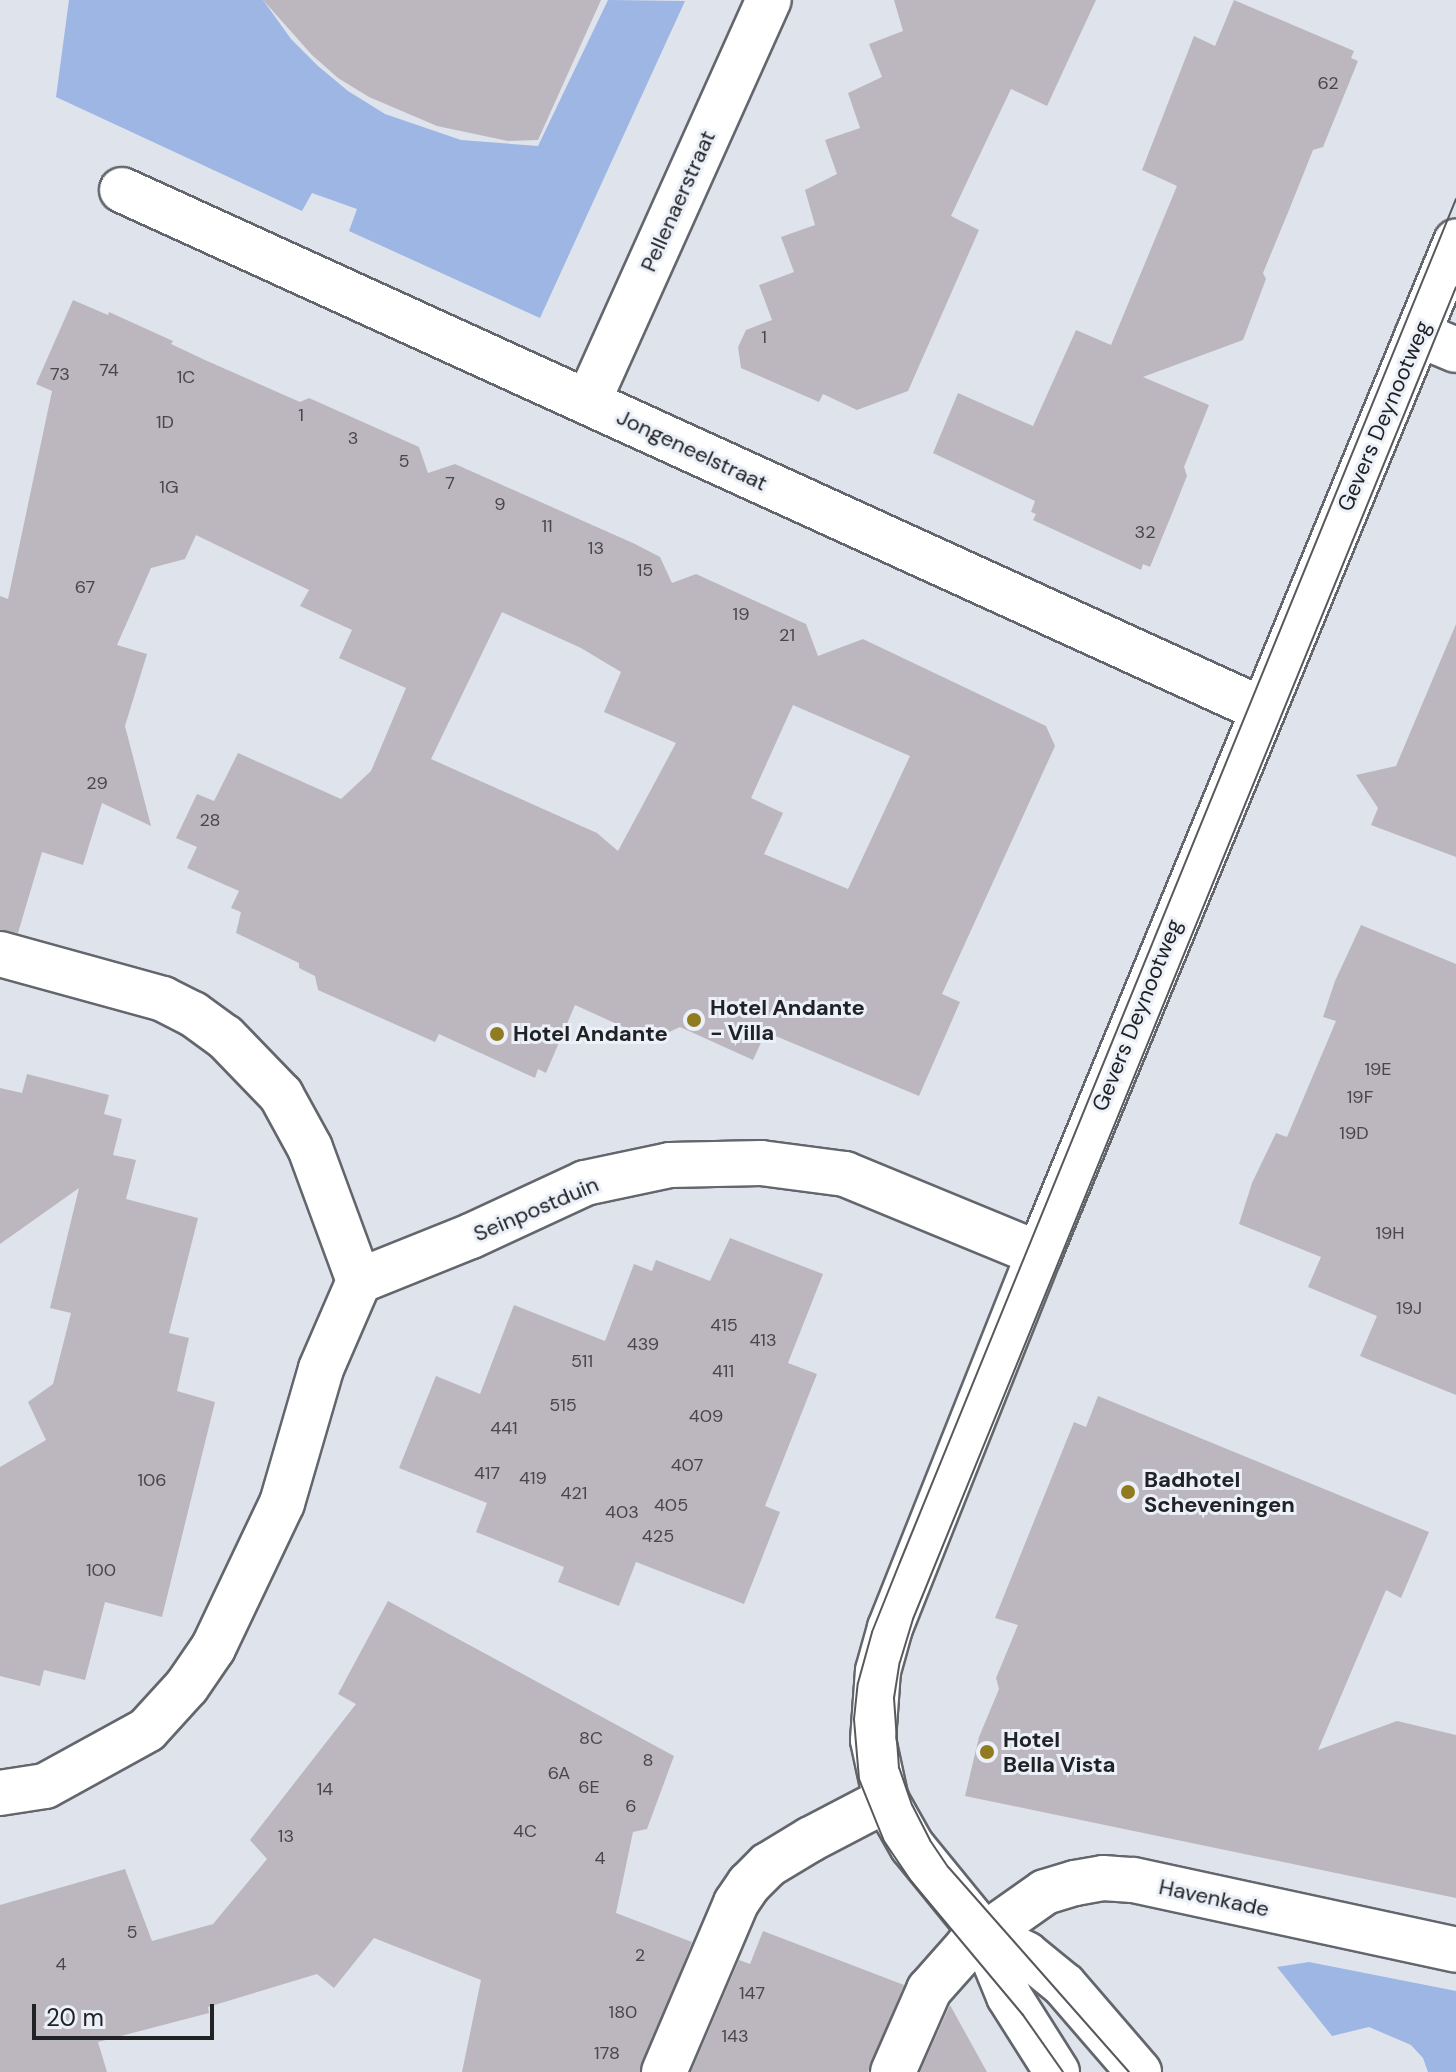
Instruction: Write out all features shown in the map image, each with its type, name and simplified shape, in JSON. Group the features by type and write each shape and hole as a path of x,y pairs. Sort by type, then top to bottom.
{"street":[{"name":"Pellenaerstraat","path":"588,402 769,0"},
{"name":"Jongeneelstraat","path":"122,190 1261,709"},
{"name":"Gevers Deynootweg","path":"983,1933 912,1846 886,1800 873,1740 882,1657 890,1628 1261,709 1437,342 1456,242"},
{"path":"0,954 163,999 193,1014 225,1037 281,1095 310,1148 359,1281 321,1369 282,1503 204,1661 147,1730 45,1786 0,1793"},
{"name":"Seinpostduin","path":"359,1281 471,1236 585,1183 670,1165 761,1163 845,1174 1039,1254"},
{"path":"664,2072 736,1903 749,1884 768,1865 886,1800"},
{"name":"Havenkade","path":"893,2072 929,1990 983,1933 1045,1892 1103,1878 1133,1880 1456,1950"},
{"path":"983,1933 1009,1996 1057,2072"},
{"path":"983,1933 1026,1954 1064,1985 1139,2072"}],"shaded area":[{"path":"69,0 263,0 291,39 318,66 348,91 385,114 461,140 538,146 608,0 685,1 540,318 349,231 357,209 312,193 302,211 56,97"},
{"path":"1309,1962 1456,1991 1456,2072 1428,2072 1423,2058 1411,2045 1369,2027 1332,2036 1277,1967"}],"building":[{"path":"263,0 601,0 538,140 508,141 437,126 369,97 338,78 312,55"},
{"path":"894,0 1096,0 1047,106 1011,89 951,216 979,230 908,391 857,410 823,394 819,402 741,368 738,347 746,330 772,320 759,285 794,272 781,237 815,225 805,190 837,174 825,140 860,128 848,93 882,77 869,44 903,31"},
{"path":"1234,0 1354,51 1351,58 1358,61 1323,147 1313,150 1263,273 1266,279 1243,340 1143,377 1209,405 1184,467 1187,476 1150,567 1143,564 1141,570 1033,520 1036,514 1031,512 1035,501 933,453 958,393 1033,426 1076,330 1111,345 1177,186 1142,170 1194,36 1215,46"},
{"path":"73,300 108,315 109,312 173,341 171,344 300,402 309,398 419,447 428,473 455,464 635,544 660,557 672,583 696,574 806,624 818,656 863,639 1046,726 1055,746 942,994 960,1002 919,1096 766,1032 753,1060 680,1027 652,1040 575,1005 546,1073 538,1069 535,1078 439,1034 435,1042 318,990 315,976 299,968 299,963 236,933 241,912 231,908 239,891 187,868 197,847 176,838 197,794 214,801 238,753 341,799 371,771 406,688 339,658 352,630 300,606 309,590 196,535 185,559 151,568 117,645 147,654 125,726 151,826 102,803 83,865 42,852 18,933 0,930 0,596 8,599 52,391 36,384","holes":["502,612 581,648 621,672 604,712 676,743 618,851 597,833 431,759","793,705 910,756 848,889 764,854 783,813 751,798"]},
{"path":"1456,624 1456,857 1371,825 1378,808 1356,775 1396,766"},
{"path":"1361,925 1456,964 1456,1395 1360,1356 1377,1316 1308,1287 1321,1257 1239,1224 1252,1183 1276,1133 1287,1137 1336,1021 1323,1017 1335,981"},
{"path":"27,1074 109,1095 104,1114 122,1119 113,1155 136,1160 126,1199 198,1218 169,1333 189,1338 177,1391 215,1402 162,1617 105,1602 85,1680 44,1670 40,1686 0,1676 0,1467 46,1440 28,1402 53,1384 71,1313 50,1308 79,1188 0,1244 0,1088 22,1093"},
{"path":"730,1238 823,1274 788,1363 817,1374 765,1506 780,1512 744,1604 636,1562 619,1606 558,1582 564,1567 476,1532 487,1503 399,1468 436,1376 480,1394 514,1305 605,1341 634,1264 652,1271 656,1260 710,1281"},
{"path":"1098,1396 1429,1532 1401,1598 1386,1590 1318,1750 1397,1721 1456,1735 1456,1898 965,1796 979,1737 999,1689 996,1678 1018,1625 995,1618 1074,1422 1086,1427"},
{"path":"388,1601 674,1756 647,1829 633,1832 616,1913 692,1942 640,2072 462,2072 481,1980 374,1938 334,1988 317,1974 208,2007 209,2013 98,2042 107,2072 0,2072 0,1905 125,1869 152,1941 213,1924 267,1859 250,1840 356,1704 338,1694"},
{"path":"763,1931 904,1985 868,2072 691,2072 739,1960 750,1964"},
{"path":"950,2005 987,2072 920,2072"}],"tram line":[{"path":"1063,2072 1023,2015 911,1881 884,1841 859,1779 854,1719 858,1683 872,1632 900,1562 1456,199"},
{"path":"1129,2072 948,1867 930,1840 912,1805 899,1768 894,1698 900,1662 913,1619 1456,287"}],"place":[{"name":"Hotel Andante - Villa","path":"694,1020"},
{"name":"Hotel Andante","path":"497,1034"},
{"name":"Badhotel Scheveningen","path":"1128,1492"},
{"name":"Hotel Bella Vista","path":"987,1752"}]}
